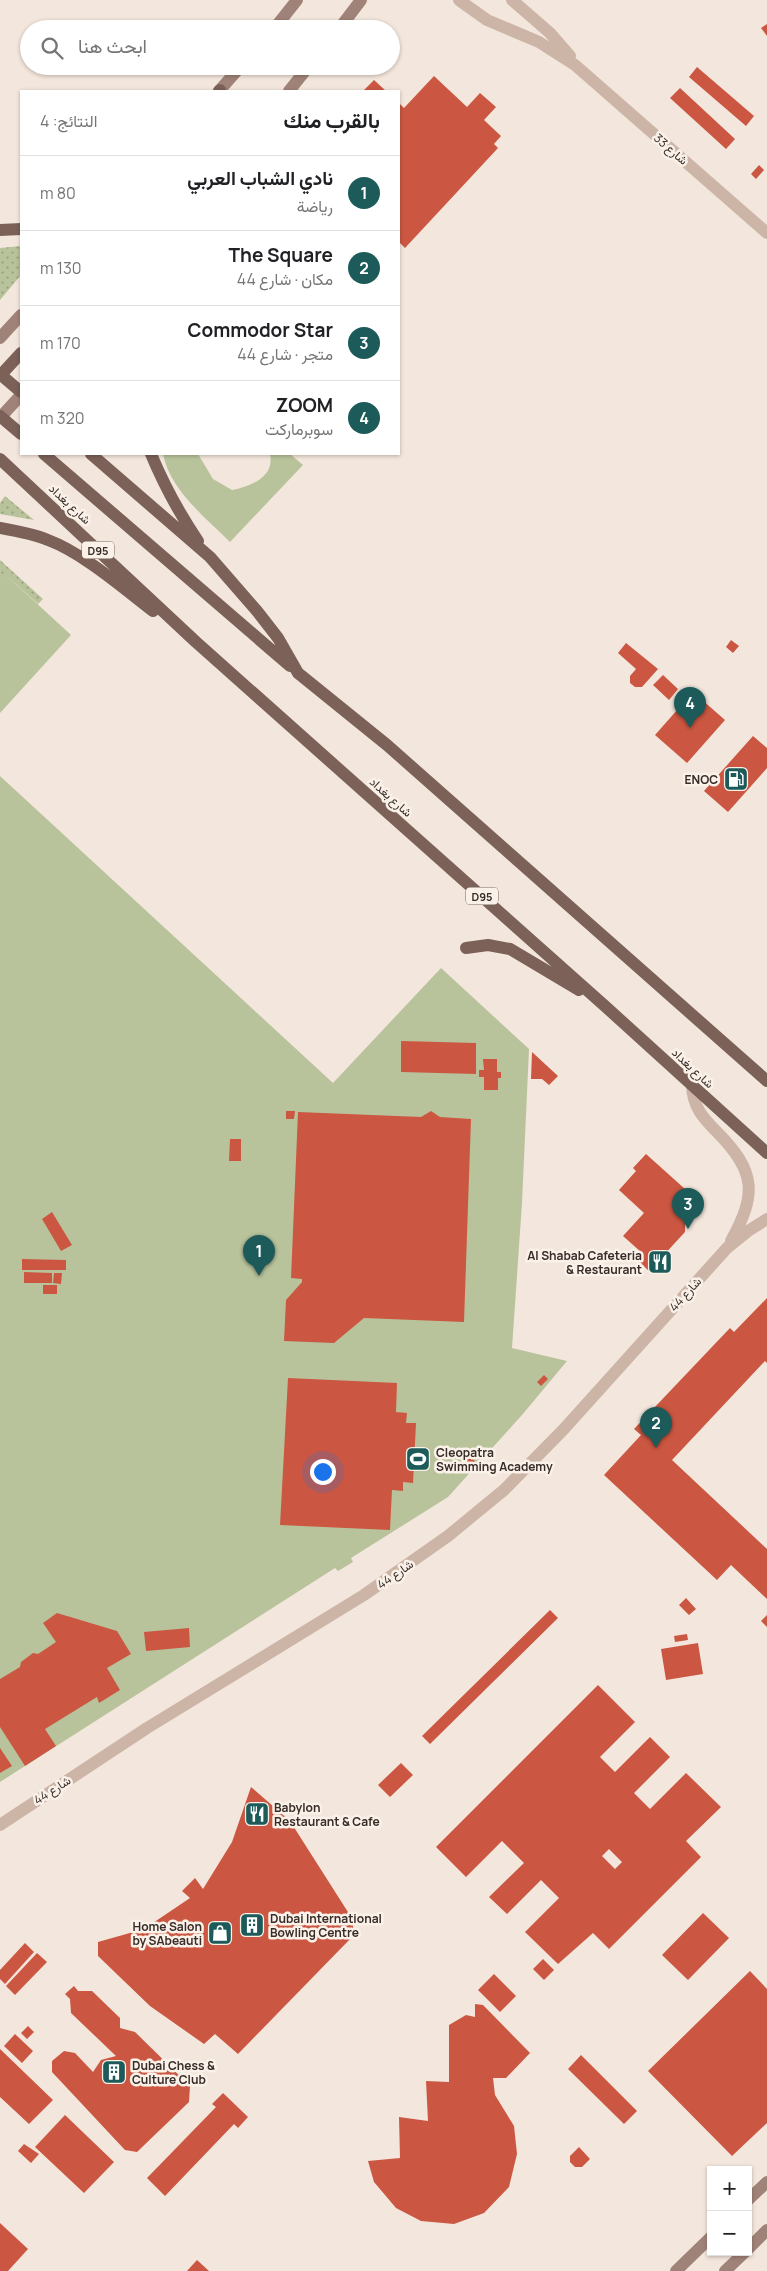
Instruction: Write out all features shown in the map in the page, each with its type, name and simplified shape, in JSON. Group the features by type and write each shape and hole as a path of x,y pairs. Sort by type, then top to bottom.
{"main road":[{"path":"281,20 297,0"},
{"path":"345,20 361,1"},
{"path":"220,90 233,75"},
{"path":"290,90 302,75"},
{"path":"0,230 20,229"},
{"path":"0,338 20,316"},
{"path":"20,353 0,375 20,393"},
{"path":"20,395 0,417 20,433"},
{"path":"45,455 298,673 387,745 767,1081"},
{"path":"93,455 210,557"},
{"path":"151,455 162,482 178,512 210,557 278,638 298,673"},
{"name":"شارع بغداد","path":"0,459 196,642 767,1153"},
{"path":"0,528 26,532 50,540 72,552 196,642"},
{"path":"466,948 488,945 510,949 606,1007"},
{"path":"752,2196 767,2182"},
{"path":"752,2245 767,2230"},
{"path":"676,2271 707,2241"},
{"path":"725,2271 741,2256"}],"street":[{"name":"شارع 33","path":"459,0 487,20 539,42 575,65 767,232"},
{"name":"شارع 33","path":"512,0 554,38 575,65"},
{"name":"شارع 44","path":"692,1086 694,1101 701,1115 738,1154 747,1175 749,1186 747,1207 727,1248"},
{"name":"شارع 44","path":"0,1825 147,1728 364,1595 455,1531 504,1490 551,1442 727,1248 753,1227 767,1219"}],"green space":[{"path":"20,246 20,276 0,300 0,248"},
{"path":"163,455 199,455 213,479 232,490 247,486 260,479 269,469 270,455 291,455 303,465 230,542 190,502 173,479"},
{"path":"5,496 34,520 0,514 0,503"},
{"path":"0,560 43,599 38,604 7,576 0,576"},
{"path":"0,576 7,576 71,635 0,713"},
{"path":"0,776 333,1083 441,968 529,1049 522,1203 512,1348 567,1361 522,1415 448,1497 351,1558 353,1562 338,1571 335,1568 0,1782"}],"building":[{"path":"767,24 767,36 761,28"},
{"path":"697,67 754,116 746,126 689,77"},
{"path":"434,76 467,107 480,93 496,107 484,120 501,136 494,144 498,148 405,248 400,243 400,104 404,108"},
{"path":"374,80 385,90 364,90"},
{"path":"680,88 735,139 726,149 670,98"},
{"path":"759,165 764,170 756,179 751,174"},
{"path":"731,640 739,646 733,653 726,647"},
{"path":"626,643 658,669 642,687 635,687 630,683 630,676 636,669 618,653"},
{"path":"663,675 678,689 669,700 653,685"},
{"path":"693,692 725,720 687,763 655,735"},
{"name":"ENOC","path":"753,736 767,748 767,768 728,812 704,791"},
{"path":"401,1041 476,1043 476,1074 401,1072"},
{"path":"532,1052 558,1076 549,1085 542,1079 531,1079"},
{"path":"483,1059 497,1059 497,1072 501,1072 501,1078 498,1078 498,1090 484,1090 484,1077 479,1077 479,1070 484,1070"},
{"path":"286,1111 295,1111 294,1119 286,1119"},
{"path":"431,1111 440,1117 471,1119 464,1322 364,1318 334,1343 284,1341 286,1300 302,1282 302,1279 291,1278 298,1112 421,1117"},
{"path":"230,1139 241,1139 241,1161 229,1161"},
{"path":"646,1154 685,1189 685,1232 649,1271 635,1258 641,1252 623,1236 644,1213 619,1190 636,1171 633,1168"},
{"path":"52,1212 72,1245 61,1251 42,1219"},
{"path":"22,1259 66,1260 66,1270 22,1270"},
{"path":"24,1272 52,1273 52,1283 24,1283"},
{"path":"54,1273 62,1273 61,1284 53,1283"},
{"path":"43,1285 57,1285 57,1294 43,1294"},
{"path":"767,1298 767,1363 765,1361 672,1460 767,1549 767,1599 731,1565 717,1580 604,1475 641,1435 634,1429 730,1328 734,1332"},
{"path":"544,1375 548,1379 541,1386 537,1382"},
{"path":"288,1378 397,1383 396,1412 407,1413 406,1423 416,1423 413,1483 403,1482 403,1491 392,1490 390,1530 280,1525"},
{"path":"469,1456 475,1461 468,1469 461,1464"},
{"path":"686,1598 696,1609 689,1615 679,1605"},
{"path":"550,1610 558,1618 430,1744 422,1736"},
{"path":"57,1613 117,1631 131,1654 107,1668 120,1690 99,1703 97,1697 45,1729 56,1746 25,1766 0,1727 0,1679 20,1667 21,1662 33,1653 38,1654 56,1642 43,1623"},
{"path":"767,1615 767,1627 761,1621"},
{"path":"189,1628 190,1647 146,1651 144,1632"},
{"path":"687,1634 688,1640 675,1642 674,1636"},
{"path":"698,1643 703,1674 666,1680 661,1649"},
{"path":"598,1685 635,1722 600,1757 615,1772 650,1737 670,1757 634,1793 650,1809 686,1773 721,1807 686,1841 701,1857 609,1949 593,1933 558,1964 525,1932 559,1898 541,1880 507,1914 489,1897 524,1863 502,1841 466,1877 436,1847","holes":["609,1849 622,1862 615,1869 602,1856"]},
{"path":"0,1748 12,1766 0,1773"},
{"path":"401,1763 413,1775 390,1797 378,1785"},
{"name":"Dubai International Bowling Centre","path":"251,1787 290,1821 353,1920 353,1936 238,2054 215,2034 204,2044 150,2006 98,1956 98,1942 144,1929 190,1898 182,1891 195,1878 203,1889 232,1842"},
{"path":"703,1913 729,1938 688,1980 662,1955"},
{"path":"25,1943 34,1952 5,1984 0,1979 0,1970"},
{"path":"37,1953 47,1962 15,1995 6,1986"},
{"path":"543,1959 554,1970 544,1980 533,1969"},
{"path":"750,1971 767,1989 767,2123 732,2156 648,2071"},
{"path":"494,1974 516,1996 500,2012 478,1990"},
{"name":"Dubai Chess & Culture Club","path":"74,1986 78,1991 92,1991 120,2018 120,2028 135,2032 190,2086 189,2102 137,2152 125,2150 52,2072 52,2061 64,2051 75,2053 93,2072 101,2060 116,2056 71,2013 70,1999 65,1994"},
{"path":"475,2004 483,2005 530,2053 506,2078 493,2078 495,2095 514,2126 517,2154 509,2187 484,2213 454,2224 421,2221 396,2208 374,2182 368,2161 400,2158 399,2117 428,2121 426,2081 449,2082 449,2025 466,2015 475,2017"},
{"path":"28,2026 34,2032 27,2039 21,2033"},
{"path":"15,2034 33,2051 22,2063 4,2046"},
{"path":"0,2049 53,2100 29,2124 0,2097"},
{"path":"581,2055 637,2111 624,2124 568,2069"},
{"path":"223,2093 248,2117 238,2128 234,2124 165,2196 147,2178 216,2107 212,2104"},
{"path":"65,2115 114,2162 84,2193 35,2147"},
{"path":"24,2144 39,2154 31,2163 18,2151"},
{"path":"579,2147 590,2159 582,2167 575,2167 570,2162 570,2156"},
{"path":"0,2223 28,2249 8,2271 0,2271"},
{"path":"197,2260 209,2271 187,2271"}],"place":[{"name":"ZOOM","path":"690,728"},
{"name":"ENOC","path":"736,779"},
{"name":"Commodor Star","path":"688,1229"},
{"name":"Al Shabab Cafeteria & Restaurant","path":"660,1262"},
{"name":"نادي الشباب العربي","path":"259,1276"},
{"name":"The Square","path":"656,1448"},
{"name":"Cleopatra Swimming Academy","path":"418,1459"},
{"name":"Babylon Restaurant & Cafe","path":"257,1814"},
{"name":"Dubai International Bowling Centre","path":"252,1925"},
{"name":"Home Salon by SAbeauti","path":"220,1933"},
{"name":"Dubai Chess & Culture Club","path":"114,2072"}]}
